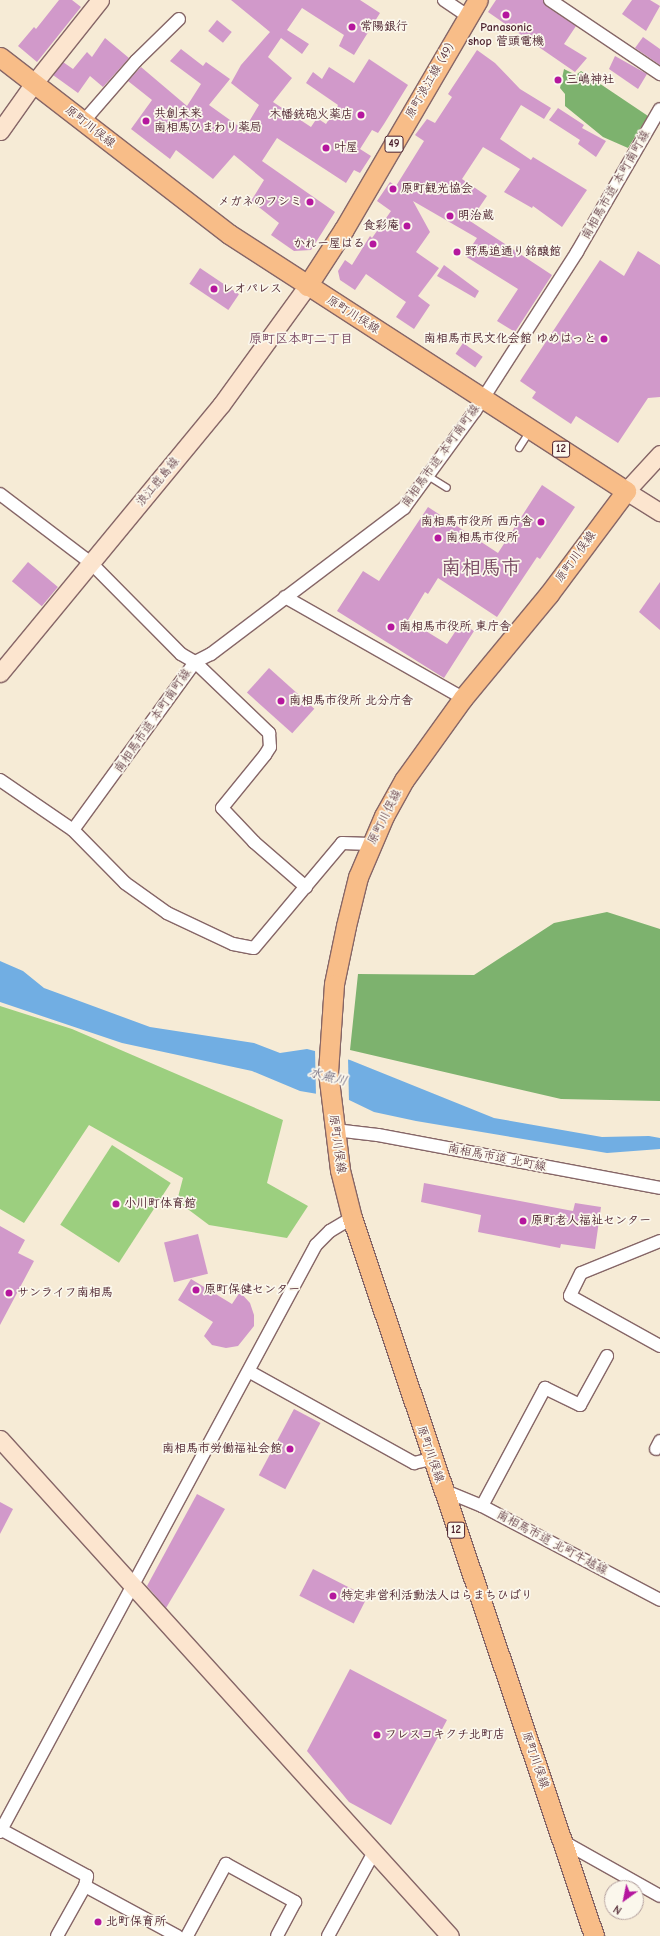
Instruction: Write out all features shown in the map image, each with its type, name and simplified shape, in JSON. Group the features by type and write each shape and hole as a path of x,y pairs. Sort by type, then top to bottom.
{"main road":[{"name":"原町浪江線 (49)","path":"307,286 344,229 473,8"},
{"name":"原町川俣線","path":"0,57 229,234 307,286 626,491 549,594 463,698 404,780 370,844 358,877 346,926 331,1009 328,1072 340,1170 352,1218 442,1490 594,1936"}],"street":[{"path":"0,131 34,83 100,0"},
{"path":"444,0 473,8"},
{"path":"550,0 660,74"},
{"path":"83,122 136,61 179,19"},
{"name":"南相馬市道 本町南町線","path":"73,830 195,662 211,654 404,508 483,398 577,252 660,110"},
{"name":"浪江鹿島線","path":"0,673 222,405 307,286"},
{"path":"660,454 626,491 660,512"},
{"path":"0,494 91,563 181,654 195,662 269,733 270,747 222,808 254,842 306,887"},
{"path":"285,597 463,698"},
{"path":"0,780 73,830 125,883 167,913 233,944 254,948 342,843 370,844"},
{"name":"南相馬市道 北町線","path":"334,1124 378,1134 660,1188"},
{"path":"57,1936 85,1886 87,1876 0,1830 132,1585 250,1372 316,1245 330,1231 352,1218"},
{"path":"660,1241 581,1273 570,1296 660,1346"},
{"path":"482,1506 545,1388 580,1405 607,1356"},
{"path":"250,1372 414,1463 432,1459"},
{"path":"0,1438 450,1936"},
{"name":"南相馬市道 北町牛越線","path":"442,1490 482,1506 660,1600"},
{"path":"562,1841 660,1896"},
{"path":"328,1936 374,1852"},
{"path":"187,1936 226,1864 295,1902 277,1936"},
{"path":"85,1886 177,1936"}],"lane":[{"path":"519,448 531,430"},
{"path":"428,476 446,488"}],"green space":[{"path":"564,69 576,75 581,71 648,116 628,148 603,137 565,106 565,94 560,88"},
{"path":"607,912 660,929 660,1101 561,1099 350,1050 358,974 474,975 554,923"},
{"path":"0,1006 72,1029 283,1120 267,1183 308,1206 287,1238 209,1225 177,1201 183,1178 89,1125 24,1223 0,1209"},
{"name":"小川町体育館","path":"112,1145 171,1183 119,1263 60,1225"}],"water":[{"name":"水無川","path":"0,961 23,971 44,988 150,1027 254,1043 280,1053 307,1049 350,1060 494,1118 602,1137 649,1136 660,1138 660,1149 607,1153 416,1121 374,1112 347,1099 300,1091 252,1071 122,1043 0,1002"}],"pier":[{"path":"315,1049 348,1058 349,1102 316,1096"}],"building":[{"path":"59,0 72,0 81,7 37,62 18,46 34,27 36,29"},
{"path":"231,0 360,0 380,13 354,55 339,46 344,35 302,8 287,30 309,44 302,54 281,38 268,57 292,78 273,102 311,127 317,118 326,124 338,105 306,83 313,72 322,79 329,67 354,83 369,59 408,85 378,133 372,130 360,149 371,156 360,173 354,170 346,183 277,138 262,161 335,212 311,250 294,251 271,235 279,223 251,201 264,180 234,155 213,179 176,150 170,159 131,129 152,100 128,81 141,67 187,106 201,84 170,61 181,49 203,66 206,62 230,79 209,105 244,130 259,105 231,83 241,65 270,32"},
{"path":"496,0 543,0 546,6 576,26 564,44 587,58 575,72 488,12"},
{"path":"632,0 650,0 660,6 646,31 622,14"},
{"path":"217,20 232,32 223,43 208,31"},
{"path":"643,37 660,49 660,65 635,48"},
{"path":"105,38 129,58 103,87 90,76 78,93 53,75 63,62 73,69 87,52 92,57"},
{"path":"477,50 495,63 520,89 551,108 544,119 521,105 500,139 531,160 533,157 587,190 562,227 533,206 532,208 504,192 520,169 483,147 462,179 487,196 470,221 552,275 515,332 497,321 518,289 465,256 477,238 413,201 430,232 416,252 439,268 418,296 430,305 414,329 396,317 406,302 366,274 355,290 340,280 338,271 345,260 352,265 370,236 372,238 391,211 377,201 390,182 396,186 424,141 415,135 427,119 435,123 452,97 448,94"},
{"path":"615,56 647,74 638,89 609,69"},
{"path":"558,108 584,125 582,128 606,141 596,157 578,144 580,140 549,120"},
{"name":"南相馬市民文化会館 ゆめはっと","path":"638,251 660,265 660,397 648,398 618,443 576,416 571,424 532,398 536,392 520,381 600,260 624,276"},
{"path":"444,265 479,291 475,298 437,276"},
{"name":"レオパレス","path":"200,268 239,294 228,310 189,284"},
{"path":"463,343 483,357 475,367 456,354"},
{"path":"542,485 575,507 540,559 537,557 497,617 438,578 428,594 425,592 408,620 447,644 461,623 474,631 444,678 337,611 363,571 379,581 428,507 498,553"},
{"path":"28,562 58,587 42,606 12,581"},
{"path":"660,582 660,630 639,612"},
{"name":"南相馬市役所 北分庁舎","path":"269,668 314,709 292,733 247,693"},
{"path":"424,1183 573,1211 575,1203 601,1207 595,1249 561,1244 560,1248 478,1232 481,1215 421,1202"},
{"name":"サンライフ南相馬","path":"0,1226 25,1240 18,1253 34,1261 0,1325"},
{"path":"198,1234 208,1274 174,1282 164,1242"},
{"name":"原町保健センター","path":"191,1279 232,1304 240,1292 250,1303 254,1315 254,1326 238,1346 226,1348 212,1345 204,1336 213,1322 178,1300"},
{"name":"南相馬市労働福祉会館","path":"294,1409 320,1423 285,1489 259,1475"},
{"path":"197,1494 225,1509 166,1608 147,1586"},
{"path":"0,1502 13,1509 0,1534"},
{"name":"特定非営利活動法人はらまちひばり","path":"313,1569 367,1597 354,1623 299,1596"},
{"name":"フレスコキクチ北町店","path":"350,1669 447,1720 391,1825 349,1802 307,1751"}],"place":[{"name":"Panasonic shop 菅頭電機","path":"506,15"},
{"name":"常陽銀行","path":"352,27"},
{"name":"三嶋神社","path":"558,80"},
{"name":"木幡銃砲火薬店","path":"361,115"},
{"name":"共創未来 南相馬ひまわり薬局","path":"146,121"},
{"name":"叶屋","path":"326,148"},
{"name":"原町観光協会","path":"393,189"},
{"name":"メガネのフシミ","path":"310,202"},
{"name":"明治蔵","path":"450,216"},
{"name":"食彩庵","path":"407,226"},
{"name":"かれー屋はる","path":"373,244"},
{"name":"野馬追通り銘醸館","path":"457,252"},
{"name":"レオパレス","path":"214,289"},
{"name":"南相馬市民文化会館 ゆめはっと","path":"604,339"},
{"name":"南相馬市役所 西庁舎","path":"541,522"},
{"name":"南相馬市役所","path":"438,538"},
{"name":"南相馬市役所 東庁舎","path":"391,627"},
{"name":"南相馬市役所 北分庁舎","path":"281,701"},
{"name":"小川町体育館","path":"116,1204"},
{"name":"原町老人福祉センター","path":"523,1221"},
{"name":"原町保健センター","path":"196,1290"},
{"name":"サンライフ南相馬","path":"9,1293"},
{"name":"南相馬市労働福祉会館","path":"290,1449"},
{"name":"特定非営利活動法人はらまちひばり","path":"333,1596"},
{"name":"フレスコキクチ北町店","path":"377,1735"},
{"name":"北町保育所","path":"98,1922"}],"district":[{"name":"原町区本町二丁目","path":"301,339"},
{"name":"南相馬市","path":"481,567"}]}
